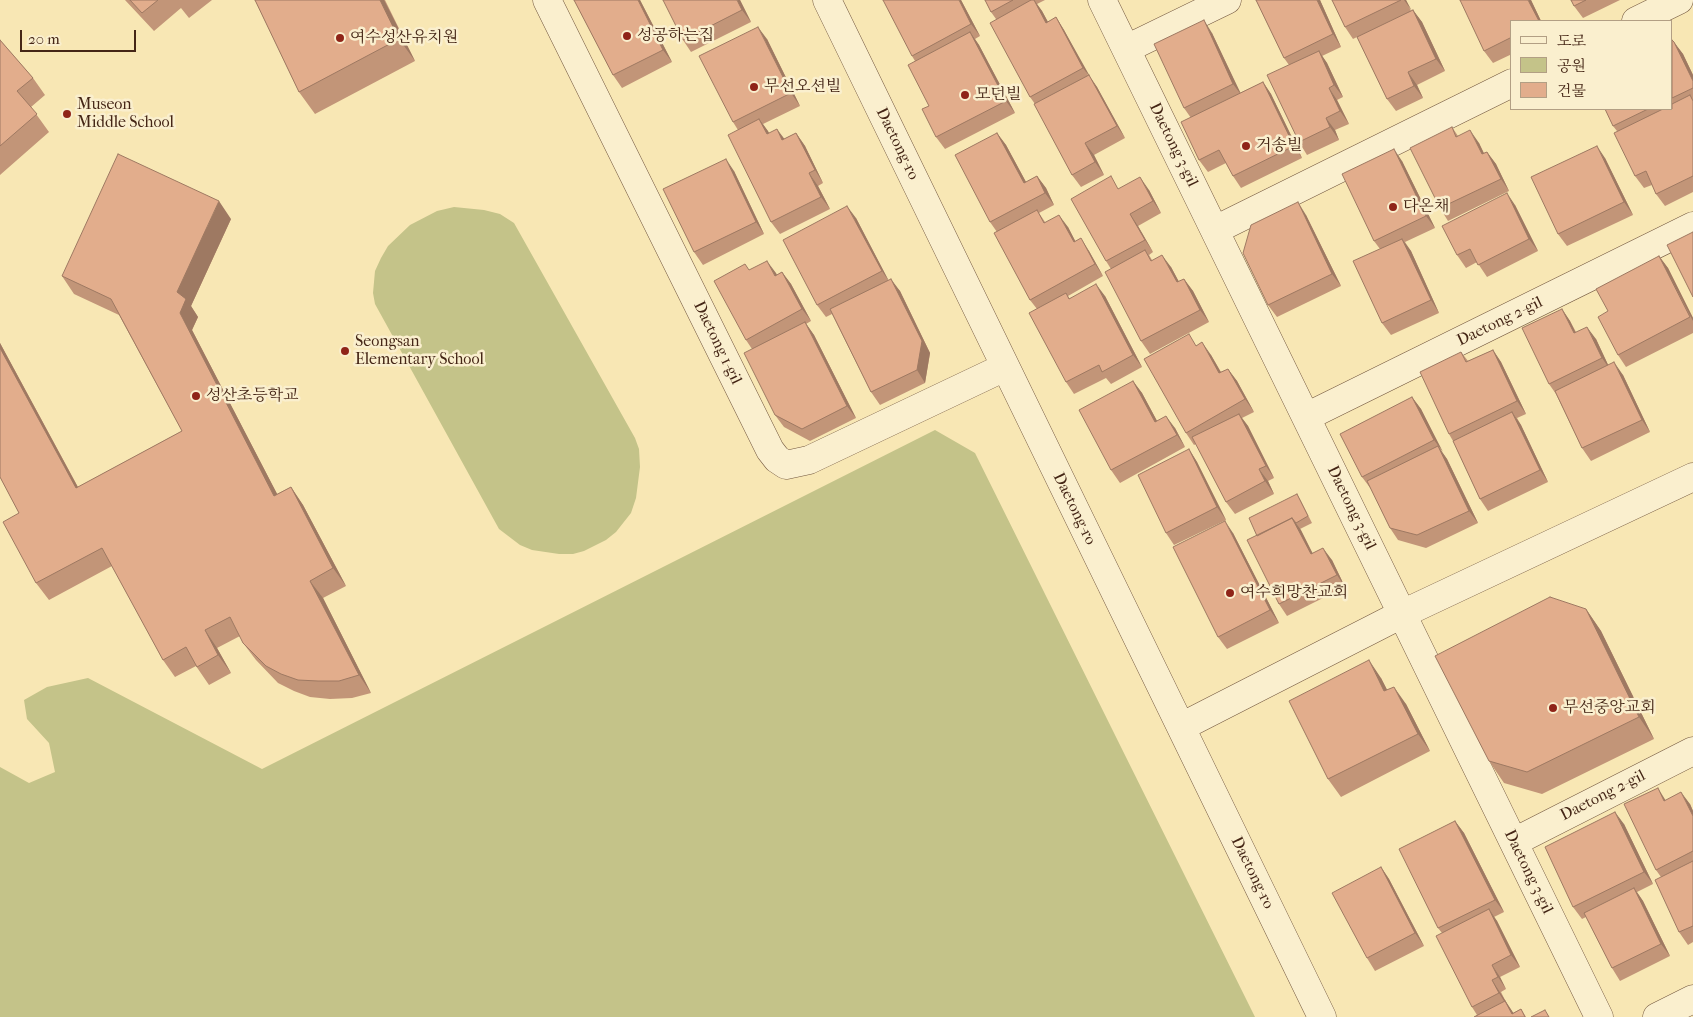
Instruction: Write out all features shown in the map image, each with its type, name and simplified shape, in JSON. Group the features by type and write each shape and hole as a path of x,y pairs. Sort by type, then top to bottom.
{"street":[{"name":"Daetong 1-gil","path":"548,0 770,450 777,459 786,465 809,460 1006,367"},
{"name":"Daetong-ro","path":"827,0 1322,1017"},
{"name":"Daetong 3-gil","path":"1102,0 1599,1017"},
{"path":"1126,49 1227,0"},
{"path":"1638,20 1679,0"},
{"path":"1215,230 1510,84"},
{"name":"Daetong 2-gil","path":"1306,418 1693,226"},
{"path":"1180,727 1402,614 1693,477"},
{"name":"Daetong 2-gil","path":"1514,842 1693,750"},
{"path":"1657,1017 1693,999"}],"green space":[{"path":"454,207 484,210 500,214 514,223 635,438 639,449 640,467 636,498 631,513 616,532 606,540 584,551 573,554 559,554 532,550 520,545 499,529 375,304 373,293 375,271 388,246 410,225 437,211"},
{"path":"935,430 975,453 1255,1017 0,1017 0,767 29,783 55,772 49,743 27,719 24,700 47,687 88,678 262,769"}],"building":[{"path":"130,0 158,0 142,13"},
{"name":"여수성산유치원","path":"255,0 380,0 399,39 299,92"},
{"name":"성공하는집","path":"574,0 638,0 663,50 613,75"},
{"path":"663,0 737,0 742,10 683,40"},
{"path":"883,0 959,0 971,24 912,56"},
{"path":"985,0 1013,0 991,12"},
{"path":"1034,0 1046,23 1056,17 1083,68 1030,97 990,23"},
{"path":"1256,0 1317,0 1333,34 1284,58"},
{"path":"1332,0 1401,0 1345,27"},
{"path":"1460,0 1528,0 1538,20 1510,20 1510,38 1484,51"},
{"path":"1571,0 1586,0 1574,6"},
{"path":"1413,10 1436,59 1408,72 1414,86 1387,99 1357,37"},
{"path":"1204,20 1233,84 1184,108 1154,44"},
{"name":"무선오션빌","path":"758,27 791,93 733,122 699,56"},
{"name":"모던빌","path":"970,32 1006,101 936,137 922,109 929,106 908,65"},
{"path":"0,40 33,78 17,91 37,114 0,146"},
{"path":"1673,41 1693,81 1693,88 1673,98"},
{"path":"1319,51 1334,85 1329,88 1340,111 1326,118 1330,127 1299,142 1267,75"},
{"path":"1089,75 1117,126 1085,143 1095,162 1072,175 1034,104"},
{"name":"거송빌","path":"1263,82 1294,146 1233,176 1219,150 1199,160 1181,122"},
{"path":"1690,95 1693,101 1693,176 1656,194 1646,171 1635,176 1614,133 1661,110 1673,110 1673,104"},
{"path":"1605,110 1646,110 1613,126"},
{"path":"759,119 767,134 777,129 782,140 796,133 815,170 809,173 821,197 771,222 728,135"},
{"path":"1452,127 1456,137 1470,130 1482,154 1487,152 1501,179 1440,208 1410,148"},
{"path":"997,133 1024,183 1037,176 1045,193 990,222 955,155"},
{"path":"1597,146 1624,202 1558,234 1531,177"},
{"name":"다온채","path":"1394,149 1426,216 1374,241 1342,174"},
{"name":"성산초등학교","path":"118,154 219,201 177,292 186,299 180,313 274,496 291,487 333,568 310,581 359,675 339,681 318,681 298,680 281,674 266,666 243,643 230,617 205,630 218,655 197,667 186,647 163,660 102,548 36,583 3,522 19,513 0,477 0,348 76,488 182,431 111,299 62,276"},
{"path":"726,159 756,222 694,252 663,189"},
{"path":"1111,176 1118,189 1140,177 1153,201 1130,214 1145,240 1106,261 1071,199"},
{"path":"1507,193 1529,239 1478,265 1470,249 1457,255 1442,226"},
{"path":"1298,202 1332,274 1268,305 1243,253 1251,225"},
{"path":"847,206 882,271 817,305 783,240"},
{"path":"1037,210 1044,223 1059,215 1074,242 1081,238 1095,264 1030,300 994,233"},
{"path":"1693,232 1693,297 1667,245"},
{"path":"1402,239 1431,300 1382,323 1353,261"},
{"path":"1145,250 1151,261 1162,255 1177,282 1184,279 1200,310 1141,341 1105,272"},
{"path":"1659,256 1690,317 1618,355 1598,317 1608,311 1596,289"},
{"path":"767,261 775,276 782,272 802,309 746,340 714,281 745,264 749,270"},
{"path":"891,279 922,341 917,370 871,392 830,309"},
{"path":"1096,284 1133,355 1102,372 1099,365 1066,382 1029,313 1066,293 1069,299"},
{"path":"1562,309 1574,333 1587,327 1602,358 1549,384 1522,328"},
{"path":"805,322 847,406 802,429 775,415 744,353"},
{"path":"1189,334 1196,346 1202,342 1219,373 1228,369 1245,399 1186,433 1144,359"},
{"path":"1493,350 1517,401 1449,434 1420,372 1461,352 1466,362"},
{"path":"1614,362 1642,420 1582,448 1555,391"},
{"path":"1133,381 1155,422 1166,416 1177,435 1111,470 1079,410"},
{"path":"1412,397 1434,440 1362,477 1340,434"},
{"path":"1512,412 1540,470 1480,499 1453,441"},
{"path":"1239,414 1266,466 1259,469 1265,481 1226,502 1192,437"},
{"path":"1438,446 1469,511 1417,535 1390,528 1367,481"},
{"path":"1189,449 1217,507 1166,533 1138,475"},
{"path":"1297,494 1308,516 1296,523 1292,518 1257,536 1249,518"},
{"path":"1292,518 1311,554 1323,548 1337,575 1279,604 1247,540"},
{"path":"1225,521 1270,610 1218,637 1173,547"},
{"name":"무선중앙교회","path":"1550,597 1586,609 1639,717 1527,772 1489,761 1435,656"},
{"path":"1369,660 1384,691 1394,687 1418,734 1328,779 1289,701"},
{"path":"1658,788 1664,801 1681,792 1693,816 1693,851 1656,870 1624,804"},
{"path":"1615,812 1644,872 1573,907 1545,847"},
{"path":"1455,821 1495,900 1438,928 1399,849"},
{"path":"1693,861 1693,926 1679,932 1655,880"},
{"path":"1381,867 1415,933 1367,958 1332,893"},
{"path":"1634,888 1661,944 1612,968 1584,913"},
{"path":"1489,909 1511,955 1492,965 1498,977 1492,980 1499,993 1472,1007 1436,936"},
{"path":"1505,1001 1512,1014 1521,1009 1525,1017 1474,1017"},
{"path":"1545,1010 1549,1017 1531,1017"}],"place":[{"name":"성공하는집","path":"627,36"},
{"name":"여수성산유치원","path":"340,38"},
{"name":"무선오션빌","path":"754,87"},
{"name":"모던빌","path":"965,95"},
{"name":"Museon Middle School","path":"67,114"},
{"name":"거송빌","path":"1246,146"},
{"name":"다온채","path":"1393,207"},
{"name":"Seongsan Elementary School","path":"345,351"},
{"name":"성산초등학교","path":"196,396"},
{"name":"여수희망찬교회","path":"1230,593"},
{"name":"무선중앙교회","path":"1553,708"}]}
